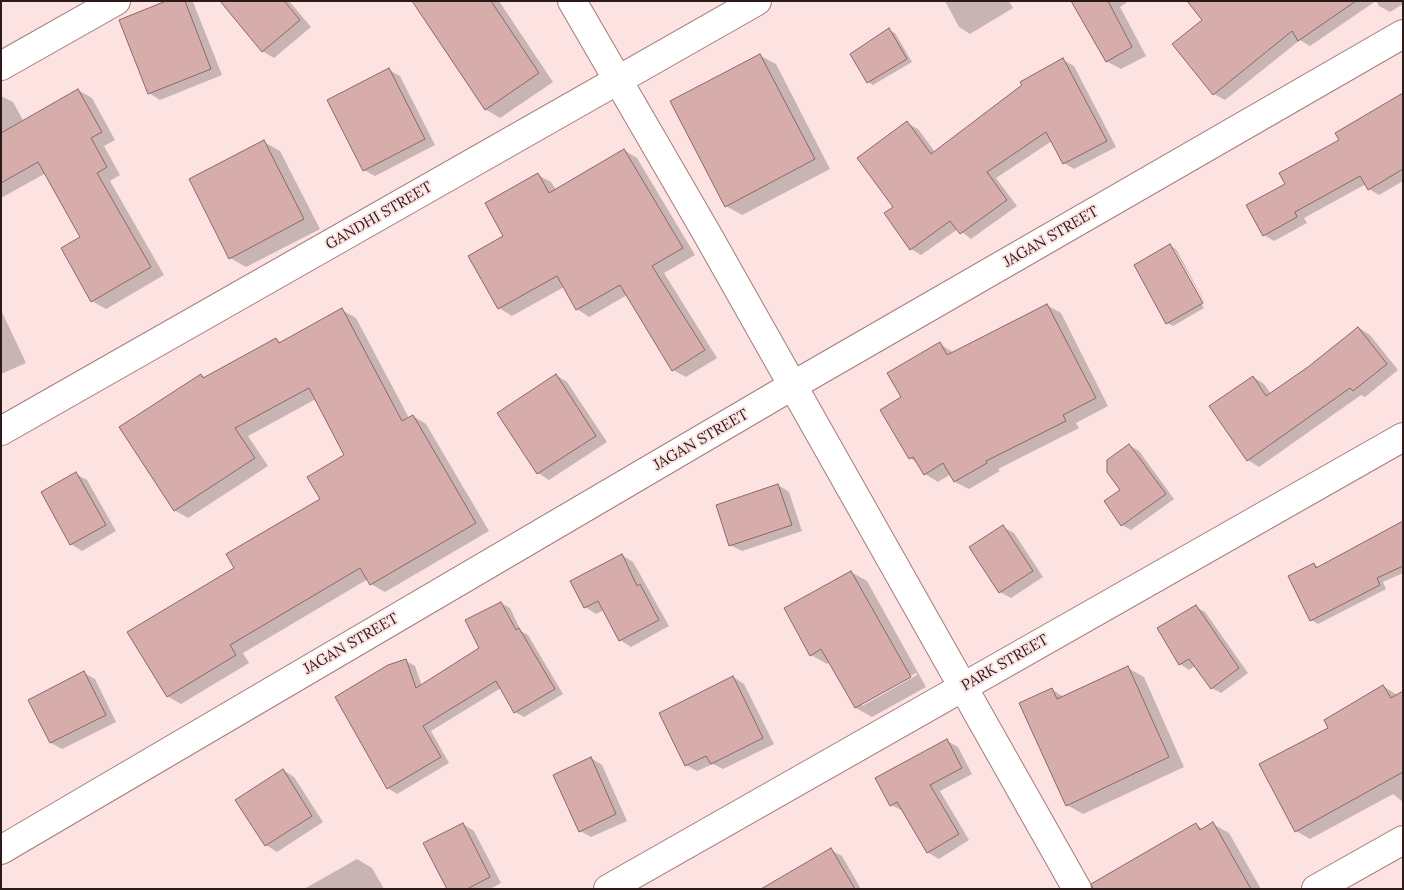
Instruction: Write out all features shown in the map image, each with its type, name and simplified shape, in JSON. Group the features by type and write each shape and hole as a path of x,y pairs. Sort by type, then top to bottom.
{"street":[{"path":"1,66 116,1"},
{"path":"572,1 696,215 1077,889"},
{"name":"GANDHI STREET","path":"1,431 757,1"},
{"name":"JAGAN STREET","path":"1,850 792,386 1403,34"},
{"name":"PARK STREET","path":"608,889 1403,437"},
{"path":"1316,889 1403,840"}],"building":[{"path":"166,1 185,1 211,69 148,94 119,20"},
{"path":"220,1 284,1 300,20 262,52"},
{"path":"412,1 491,1 539,73 485,110"},
{"path":"1071,1 1108,1 1132,47 1106,62"},
{"path":"1187,1 1356,1 1298,41 1292,31 1213,95 1172,44 1202,20"},
{"path":"889,28 907,59 867,83 850,54"},
{"path":"760,54 815,159 725,207 670,101"},
{"path":"1063,58 1107,141 1063,164 1046,132 987,172 1007,200 960,234 950,221 910,250 884,213 893,207 857,158 907,121 931,154 1022,85 1020,82"},
{"path":"389,68 425,139 363,171 327,100"},
{"path":"78,89 102,132 91,138 107,167 97,173 151,267 91,302 61,248 80,237 38,162 1,183 1,133"},
{"path":"1403,93 1403,169 1368,190 1360,176 1295,212 1297,217 1263,236 1246,205 1285,184 1279,173 1339,140 1335,133"},
{"path":"264,140 304,219 229,259 189,179"},
{"path":"624,149 683,248 652,266 705,350 672,371 620,285 576,310 557,276 498,309 468,256 503,236 485,203 538,173 549,193"},
{"path":"1170,244 1203,303 1166,324 1134,265"},
{"path":"1047,304 1096,398 1063,415 1066,421 986,461 987,463 954,482 943,463 924,475 913,457 909,459 880,410 901,397 887,373 940,342 947,355"},
{"path":"342,308 402,421 413,415 476,523 370,585 360,568 230,645 236,655 167,697 127,632 234,568 226,554 320,499 307,477 344,455 309,388 235,428 255,458 174,511 119,427 201,374 203,378 276,338 279,343"},
{"path":"1358,327 1387,364 1353,391 1350,388 1247,461 1209,406 1253,376 1266,396 1308,367"},
{"path":"556,374 596,436 537,474 497,413"},
{"path":"1129,444 1166,494 1121,526 1104,501 1120,490 1107,472 1107,460"},
{"path":"76,472 106,525 70,545 41,492"},
{"path":"778,484 792,525 729,546 716,505"},
{"path":"1403,521 1403,566 1377,578 1380,585 1310,621 1288,576 1314,563 1316,568"},
{"path":"1003,525 1033,571 999,593 969,547"},
{"path":"622,554 637,586 640,584 659,620 619,641 598,601 584,608 570,581"},
{"path":"851,571 911,677 855,708 821,649 810,656 784,608"},
{"path":"501,602 516,630 519,628 555,689 514,713 496,681 423,726 441,757 387,789 335,697 388,665 406,659 416,688 479,648 465,620"},
{"path":"1196,605 1239,668 1211,689 1189,659 1179,665 1157,628"},
{"path":"1128,666 1169,757 1066,806 1019,703 1052,688 1057,699"},
{"path":"84,671 106,715 50,743 28,700"},
{"path":"733,676 763,738 711,764 706,756 685,766 659,713"},
{"path":"1383,685 1391,698 1403,691 1403,772 1295,832 1259,764 1328,728 1324,720"},
{"path":"947,739 962,768 930,785 959,834 927,853 897,802 890,806 875,778"},
{"path":"591,757 616,814 579,832 553,775"},
{"path":"283,769 312,816 265,846 235,800"},
{"path":"1213,822 1251,889 1093,889 1091,884 1196,823 1200,830"},
{"path":"463,823 490,877 467,889 447,889 423,843"},
{"path":"831,848 855,889 761,889"}]}
